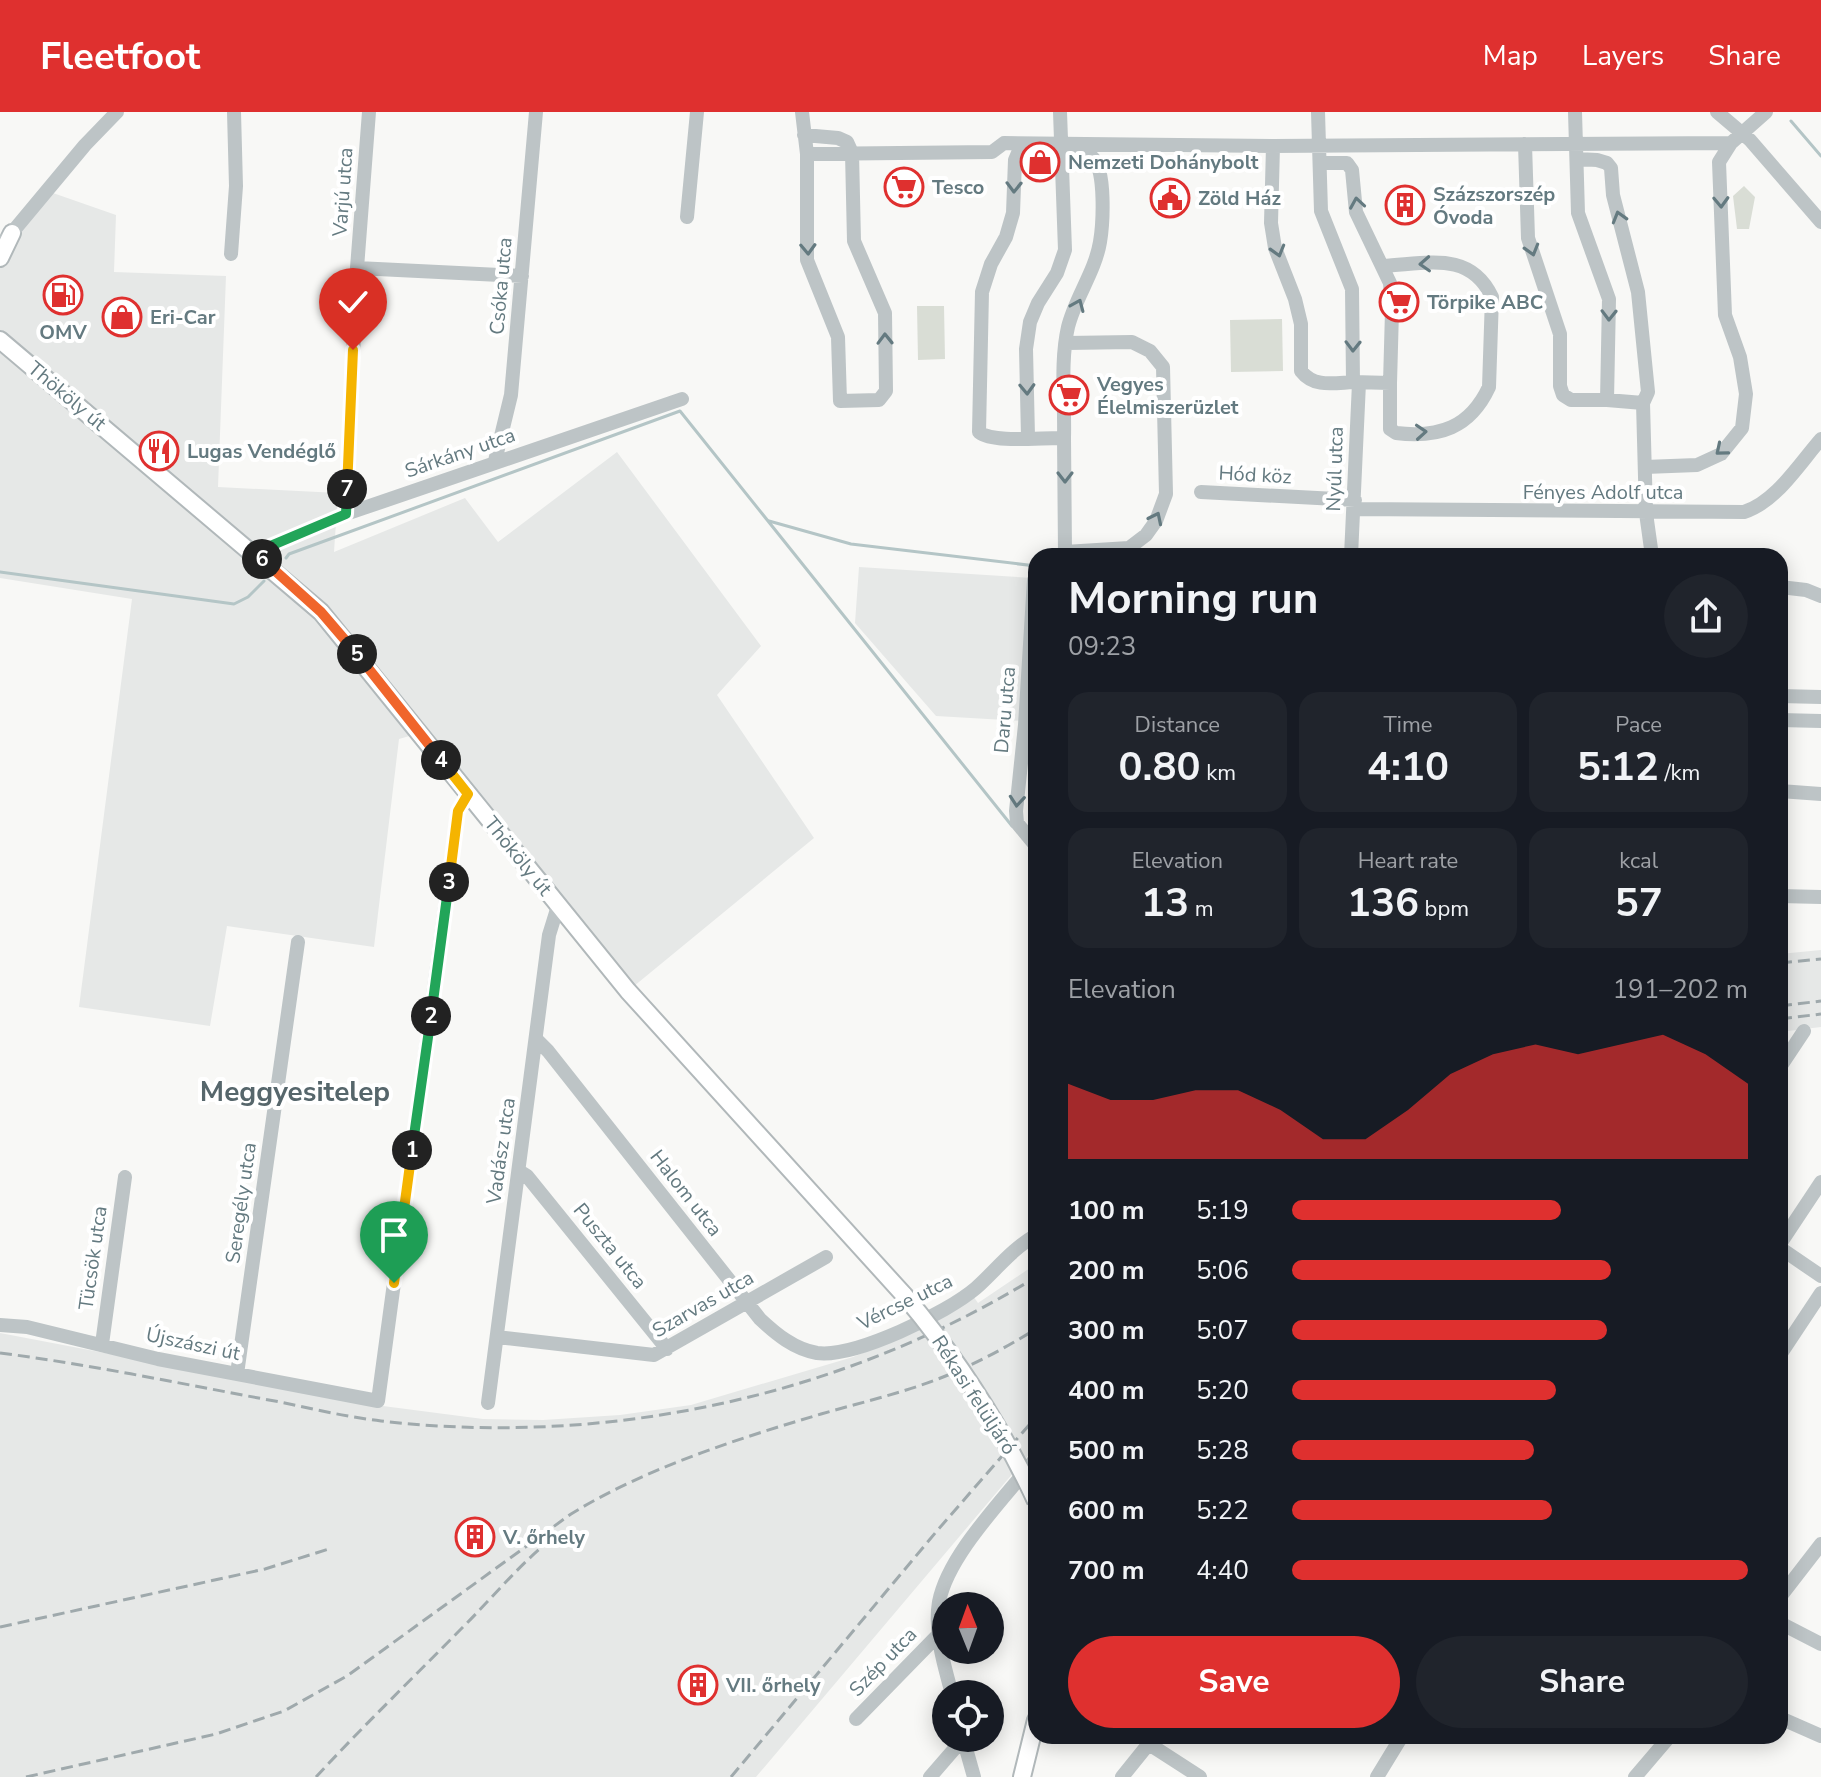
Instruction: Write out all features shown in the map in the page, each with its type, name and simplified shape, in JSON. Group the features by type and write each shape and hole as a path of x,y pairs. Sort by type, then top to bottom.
{"main road":[{"path":"0,258 10,232"},
{"name":"Thököly út","path":"1,341 321,612 558,906 686,1056 904,1295"},
{"name":"Rékasi felüljáró","path":"904,1295 957,1363 1028,1485"},
{"path":"1022,1777 1030,1744"}],"street":[{"path":"0,248 10,232 102,125 117,112"},
{"path":"231,254 236,186 234,112"},
{"name":"Varjú utca","path":"346,514 357,268 369,112"},
{"name":"Csóka utca","path":"495,461 511,395 536,112"},
{"path":"687,217 697,112"},
{"path":"802,112 804,135 807,154 807,260 838,337 840,401 879,400 886,391 885,313 854,241 852,153 847,142 838,138 804,135"},
{"path":"1028,437 1026,349 1030,322 1057,273 1065,250 1060,112"},
{"name":"Nyúl utca","path":"1318,112 1321,211 1352,289 1356,383 1351,548"},
{"path":"1575,112 1578,213 1609,299 1607,400"},
{"path":"1717,112 1742,132 1821,222"},
{"path":"1645,467 1697,465 1721,454 1742,428 1746,394 1740,357 1725,315 1719,162 1731,143 1766,112"},
{"path":"807,154 992,152 1004,143 1062,148 1083,152 1094,159 1101,172 1100,241 1091,274 1069,327 1067,343 1064,548"},
{"path":"1576,152 1731,143"},
{"path":"1525,144 1528,238 1560,334 1560,386 1563,395 1571,400 1643,403"},
{"path":"1064,438 1000,438 984,436 979,432 982,292 1013,213 1018,153 1062,148 1525,144 1576,152 1607,163 1611,168 1613,195 1638,292 1648,392 1643,403 1646,513 1651,548"},
{"path":"1273,146 1271,223 1275,248 1295,299 1301,324 1301,371 1311,381 1320,384 1390,383"},
{"path":"1320,163 1347,163 1352,170 1356,212 1390,283 1390,429 1401,434 1455,428 1465,421 1489,387 1492,297 1486,284 1467,268 1443,263 1383,266"},
{"path":"357,268 522,276"},
{"path":"1067,343 1132,342 1150,351 1163,367 1166,494 1156,521 1146,535 1129,548"},
{"name":"Sárkány utca","path":"254,553 346,514 682,399"},
{"name":"Fényes Adolf utca","path":"1354,505 1646,513 1744,512 1767,500 1821,439"},
{"name":"Hód köz","path":"1201,492 1354,505"},
{"path":"1788,588 1821,596"},
{"path":"1788,696 1821,697"},
{"path":"1788,720 1821,721"},
{"name":"Daru utca","path":"1028,743 1016,811 1017,823 1028,835"},
{"path":"1788,792 1821,794"},
{"name":"Újszászi út","path":"0,1325 27,1327 158,1359 378,1401 458,811 468,794"},
{"path":"1788,896 1821,897"},
{"name":"Vadász utca","path":"488,1403 549,935 558,906"},
{"name":"Seregély utca","path":"237,1374 298,942"},
{"path":"1788,1055 1804,1031"},
{"name":"Halom utca","path":"536,1039 747,1302 778,1336 797,1347 819,1353"},
{"name":"Puszta utca","path":"519,1171 527,1176 667,1349"},
{"name":"Tücsök utca","path":"102,1344 125,1177"},
{"path":"1788,1234 1821,1182"},
{"name":"Vércse utca","path":"819,1353 849,1351 949,1307 976,1287 1028,1239"},
{"path":"1788,1252 1821,1276"},
{"name":"Szarvas utca","path":"497,1337 654,1355 826,1257"},
{"path":"1788,1342 1821,1293"},
{"path":"943,1592 955,1560 1028,1468"},
{"path":"1788,1587 1821,1544"},
{"path":"1788,1627 1821,1644"},
{"name":"Szép utca","path":"856,1719 932,1641"},
{"path":"1788,1722 1821,1736"},
{"path":"1123,1777 1149,1744"},
{"path":"1155,1744 1177,1770 1200,1777"},
{"path":"1377,1777 1397,1744"},
{"path":"1635,1777 1663,1744"},
{"path":"930,1777 952,1752"},
{"path":"967,1752 974,1777"}],"shaded area":[{"path":"1744,186 1755,197 1749,229 1737,229 1733,196"},
{"path":"53,193 116,215 114,272 226,276 218,487 338,493 334,552 465,498 498,542 617,452 761,646 717,695 814,838 628,991 420,733 399,739 374,947 227,926 210,1026 79,1007 132,599 0,578 0,251"},
{"path":"917,306 944,306 945,359 918,360"},
{"path":"1282,319 1283,371 1231,372 1230,320"},
{"path":"859,567 1028,578 1023,721 936,716 855,623"},
{"path":"1821,950 1821,1027 1788,1031 1788,953"},
{"path":"1028,1269 1028,1455 756,1777 0,1777 0,1333 383,1406 483,1419 543,1420 620,1415 691,1405 853,1357 908,1335 971,1293 978,1303"}],"waterway":[{"path":"1791,121 1821,156"},
{"path":"286,558 289,554 680,411 1012,826"},
{"path":"769,521 851,544 1028,565"},
{"path":"0,572 234,604 248,597 264,581"}],"railway":[{"path":"1788,962 1821,959"},
{"path":"1788,1005 1821,1001"},
{"path":"1788,1018 1821,1014"},
{"path":"0,1353 105,1369 381,1421 466,1427 552,1426 637,1419 720,1404 803,1382 883,1354 961,1319 1028,1281"},
{"path":"26,1777 216,1734 284,1711 347,1676 571,1514 630,1482 725,1444 939,1379 1028,1333"},
{"path":"731,1777 1028,1426"},
{"path":"316,1777 543,1546"},
{"path":"0,1627 265,1569 332,1548"}],"place":[{"name":"Nemzeti Dohánybolt","path":"1040,162"},
{"name":"Tesco","path":"904,187"},
{"name":"Zöld Ház","path":"1170,198"},
{"name":"Százszorszép Óvoda","path":"1405,205"},
{"name":"OMV","path":"63,295"},
{"name":"Törpike ABC","path":"1399,302"},
{"name":"Eri-Car","path":"122,317"},
{"name":"Vegyes Élelmiszerüzlet","path":"1069,395"},
{"name":"Lugas Vendéglő","path":"159,451"},
{"name":"V. őrhely","path":"475,1537"},
{"name":"VII. őrhely","path":"698,1685"}],"district":[{"name":"Meggyesitelep","path":"295,1092"}],"route":[{"path":"353,350 346,514 254,553 321,612 468,794 458,811 394,1283"}]}
